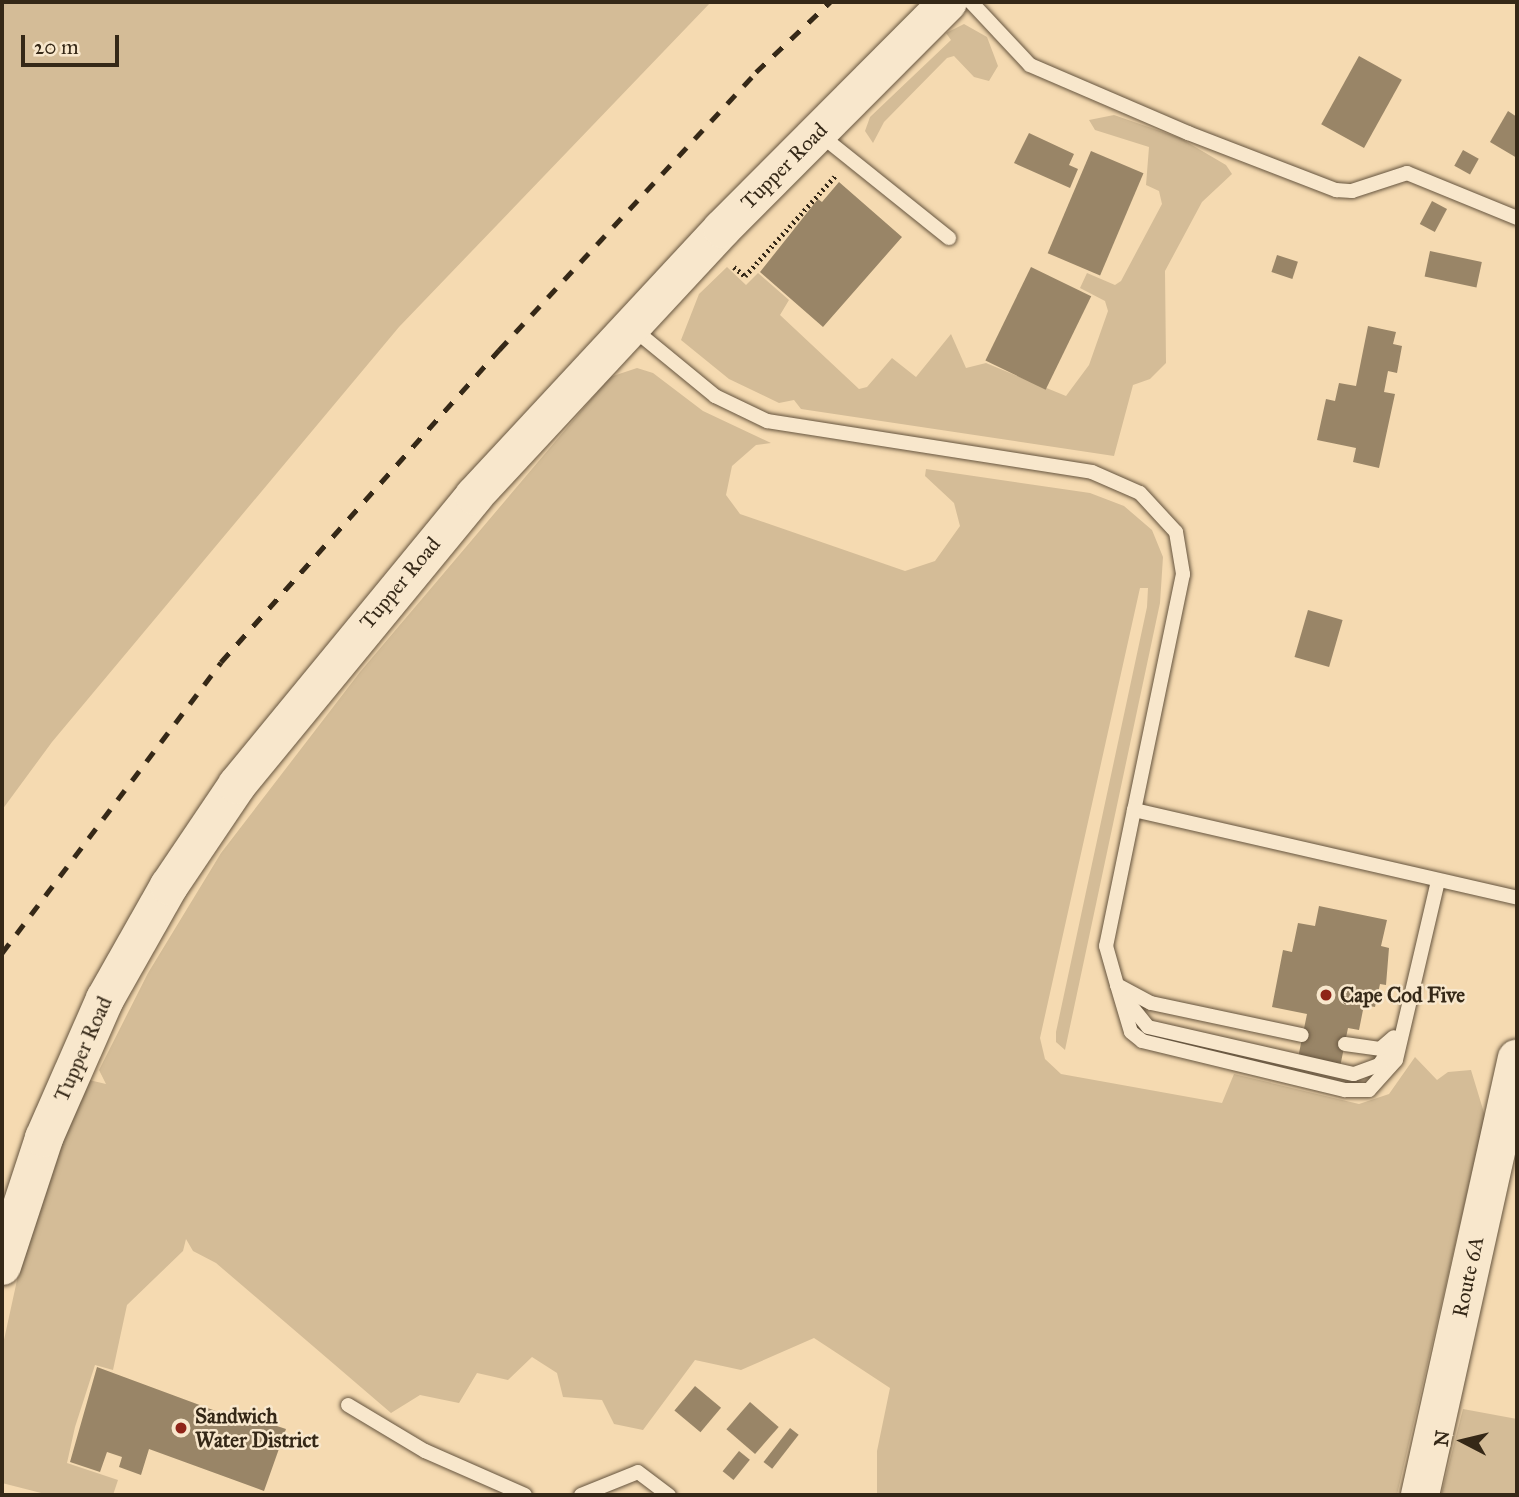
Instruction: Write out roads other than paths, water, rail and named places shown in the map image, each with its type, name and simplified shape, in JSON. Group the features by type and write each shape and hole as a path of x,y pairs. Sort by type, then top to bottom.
{"main road":[{"name":"Tupper Road","path":"2,1266 44,1138 81,1047 137,938 214,818 381,604 631,326 817,132 948,2"},
{"name":"Route 6A","path":"1420,1495 1508,1136 1517,1059"}],"lane":[{"path":"971,2 1030,65 1188,133 1336,190 1352,191 1407,173 1517,218"},
{"path":"817,132 949,238"},
{"path":"631,326 715,396 767,421 1093,472 1128,485 1166,516 1176,532 1183,574 1106,946 1131,1032 1142,1041 1345,1090 1369,1090 1380,1083 1396,1060 1438,881"},
{"path":"1134,810 1517,898"},
{"path":"1117,985 1151,1003 1303,1035"},
{"path":"1345,1044 1380,1049 1405,1023"},
{"path":"348,1405 425,1451 525,1495"},
{"path":"581,1495 638,1472 669,1495"}],"railway":[{"path":"2,953 221,662 499,350 756,72 830,2"}],"place":[{"name":"Cape Cod Five","path":"1326,995"},
{"name":"Sandwich Water District","path":"181,1428"}]}
